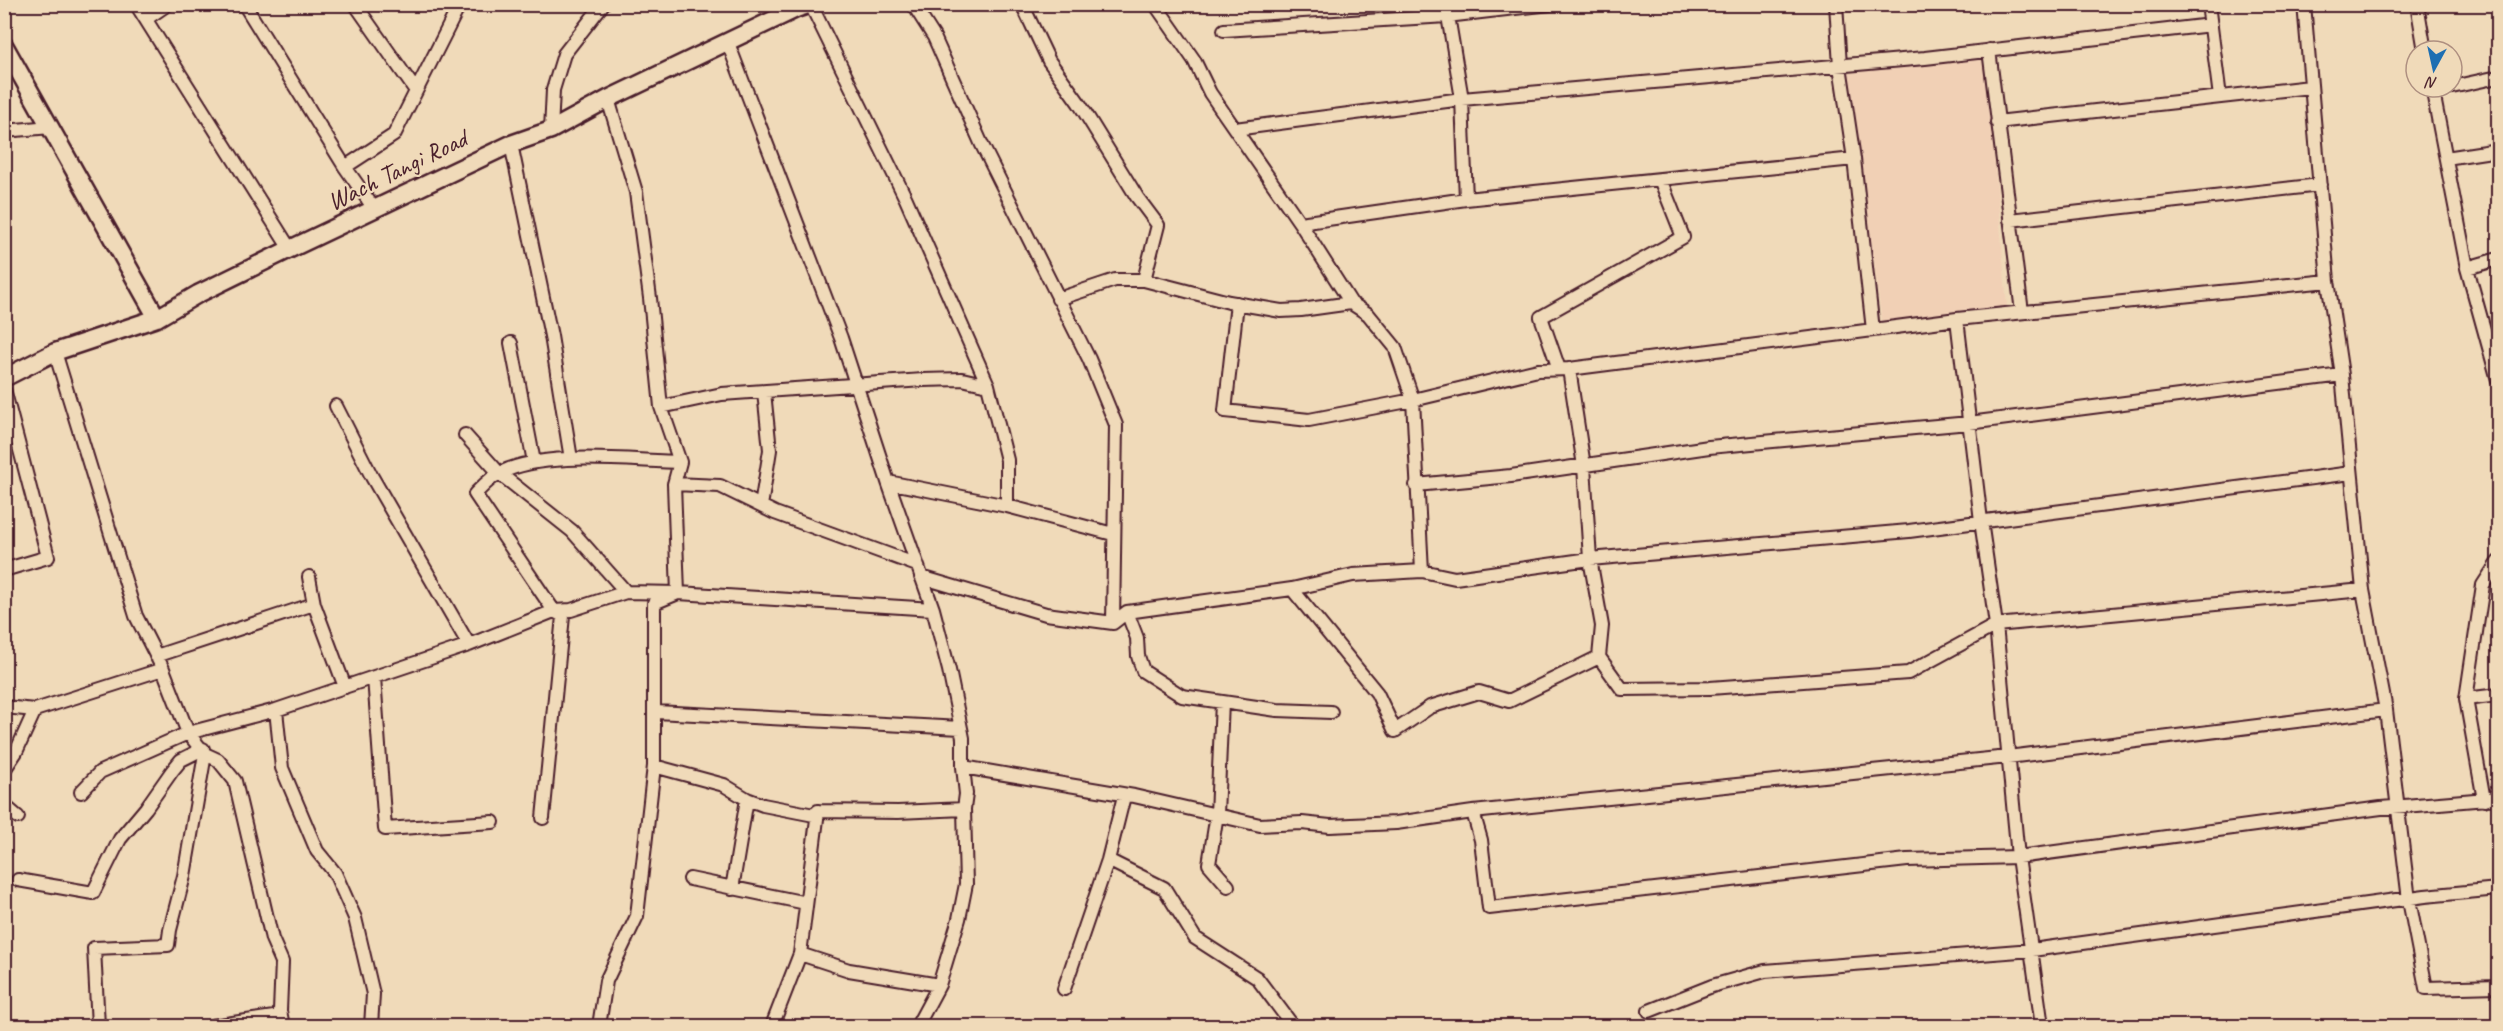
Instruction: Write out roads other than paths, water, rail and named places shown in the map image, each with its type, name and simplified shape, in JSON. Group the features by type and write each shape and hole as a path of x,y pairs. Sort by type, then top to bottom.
{"main road":[{"name":"Wach Tangi Road","path":"4,378 55,352 158,318 198,294 290,249 511,144 551,130 608,99 803,6"},
{"path":"4,45 158,318"}],"street":[{"path":"136,4 290,249"},
{"path":"146,19 168,4"},
{"path":"244,4 345,167 375,210"},
{"path":"345,167 394,135 460,4"},
{"path":"551,130 553,90 564,54 603,4"},
{"path":"913,4 934,37 982,145 1089,359 1116,425 1113,622"},
{"path":"1022,4 1049,61 1079,103 1137,197 1158,225 1144,280"},
{"path":"1155,4 1194,60 1210,93 1300,223 1351,303 1368,314 1395,348 1413,400 1422,571"},
{"path":"1224,30 1447,10 1550,4"},
{"path":"1836,4 1840,66 1854,159 1873,330"},
{"path":"2208,4 2220,97"},
{"path":"2304,4 2328,281 2342,375 2363,590 2386,710 2409,900 2426,988 2499,986"},
{"path":"2423,39 2417,7 2431,4"},
{"path":"358,6 416,91"},
{"path":"803,6 906,199 988,385 1007,460 1007,506"},
{"path":"1447,10 1461,99 1466,199"},
{"path":"1235,129 1461,99 1840,66 2211,25"},
{"path":"728,43 857,385 888,482 933,609 961,728 966,794 964,808 966,884 959,919 939,985 917,1026"},
{"path":"1989,50 2022,312"},
{"path":"2464,84 2499,77"},
{"path":"1997,122 2310,87"},
{"path":"608,99 636,192 662,407 680,462 674,484 678,593"},
{"path":"2435,99 2467,268 2495,352 2499,380"},
{"path":"4,131 51,128"},
{"path":"511,144 551,336 572,459"},
{"path":"2446,158 2499,150"},
{"path":"1300,223 1466,199 1854,159"},
{"path":"1660,179 1683,237 1541,317 1564,369 1584,466 1590,560 1602,626 1599,657 1622,689 1710,688 1908,673 1996,625 2363,590"},
{"path":"2010,220 2320,186"},
{"path":"2467,268 2499,259"},
{"path":"1058,299 1115,280 1144,280 1237,303 1281,311 1351,303"},
{"path":"1237,303 1225,411 1309,420 1413,400 1538,370 1564,369 1957,319 2328,281"},
{"path":"1957,319 1996,625 2018,857 2042,1026"},
{"path":"511,343 534,462"},
{"path":"55,352 136,616 163,669 188,733 204,752 218,760 235,781 272,939 282,962 282,1021 212,1026"},
{"path":"1416,486 1511,476 1709,447 1969,423 2342,375"},
{"path":"662,407 722,394 962,379 988,385"},
{"path":"4,389 48,557 4,570"},
{"path":"761,506 770,450 764,392"},
{"path":"336,406 372,477 469,645"},
{"path":"465,435 499,473 572,531 626,592"},
{"path":"543,818 563,616 554,611 475,494 499,473 534,462 572,459 680,462"},
{"path":"674,484 720,486 761,506 919,571 1046,614 1113,622 1127,612 1292,589 1353,575 1422,571 1455,578 1590,560 1909,531 2351,473"},
{"path":"888,482 1007,506 1113,534"},
{"path":"2484,801 2466,699 2483,585 2499,561"},
{"path":"309,577 314,604 345,687"},
{"path":"1292,589 1377,693 1395,731 1430,707 1479,692 1509,701 1599,657"},
{"path":"81,792 100,772 188,733 276,710 469,645 554,611 571,610 626,592 678,593 933,609"},
{"path":"599,1026 606,981 637,916 654,766 656,712 654,603 678,593"},
{"path":"156,656 314,604"},
{"path":"1127,612 1137,638 1138,656 1143,671 1182,696 1277,710 1331,712"},
{"path":"4,707 35,710 163,669"},
{"path":"374,677 385,828 493,822"},
{"path":"2466,699 2499,695"},
{"path":"1222,702 1217,814 1209,864 1228,886"},
{"path":"4,770 16,752 35,710"},
{"path":"276,710 282,768 317,851 335,873 355,918 373,994 371,1026"},
{"path":"963,767 1217,814 1260,825 1396,824 1473,812 2008,757 2386,710"},
{"path":"656,712 961,728"},
{"path":"18,880 93,893 120,839 146,808 172,771 181,760 204,752"},
{"path":"98,1026 94,948 168,945 184,876 204,752"},
{"path":"654,766 724,786 747,799 803,813 814,814 818,811 898,812 964,808"},
{"path":"1064,989 1108,860 1124,796"},
{"path":"1473,812 1481,840 1489,908 1907,860 2018,857 2397,807 2499,798"},
{"path":"732,889 747,799"},
{"path":"4,805 18,817"},
{"path":"772,1026 800,954 818,811"},
{"path":"1108,860 1164,888 1195,938 1257,978 1293,1026"},
{"path":"690,879 806,903"},
{"path":"1649,1011 1712,986 1765,971 2031,950 2499,889"},
{"path":"800,954 849,970 939,985"}]}
